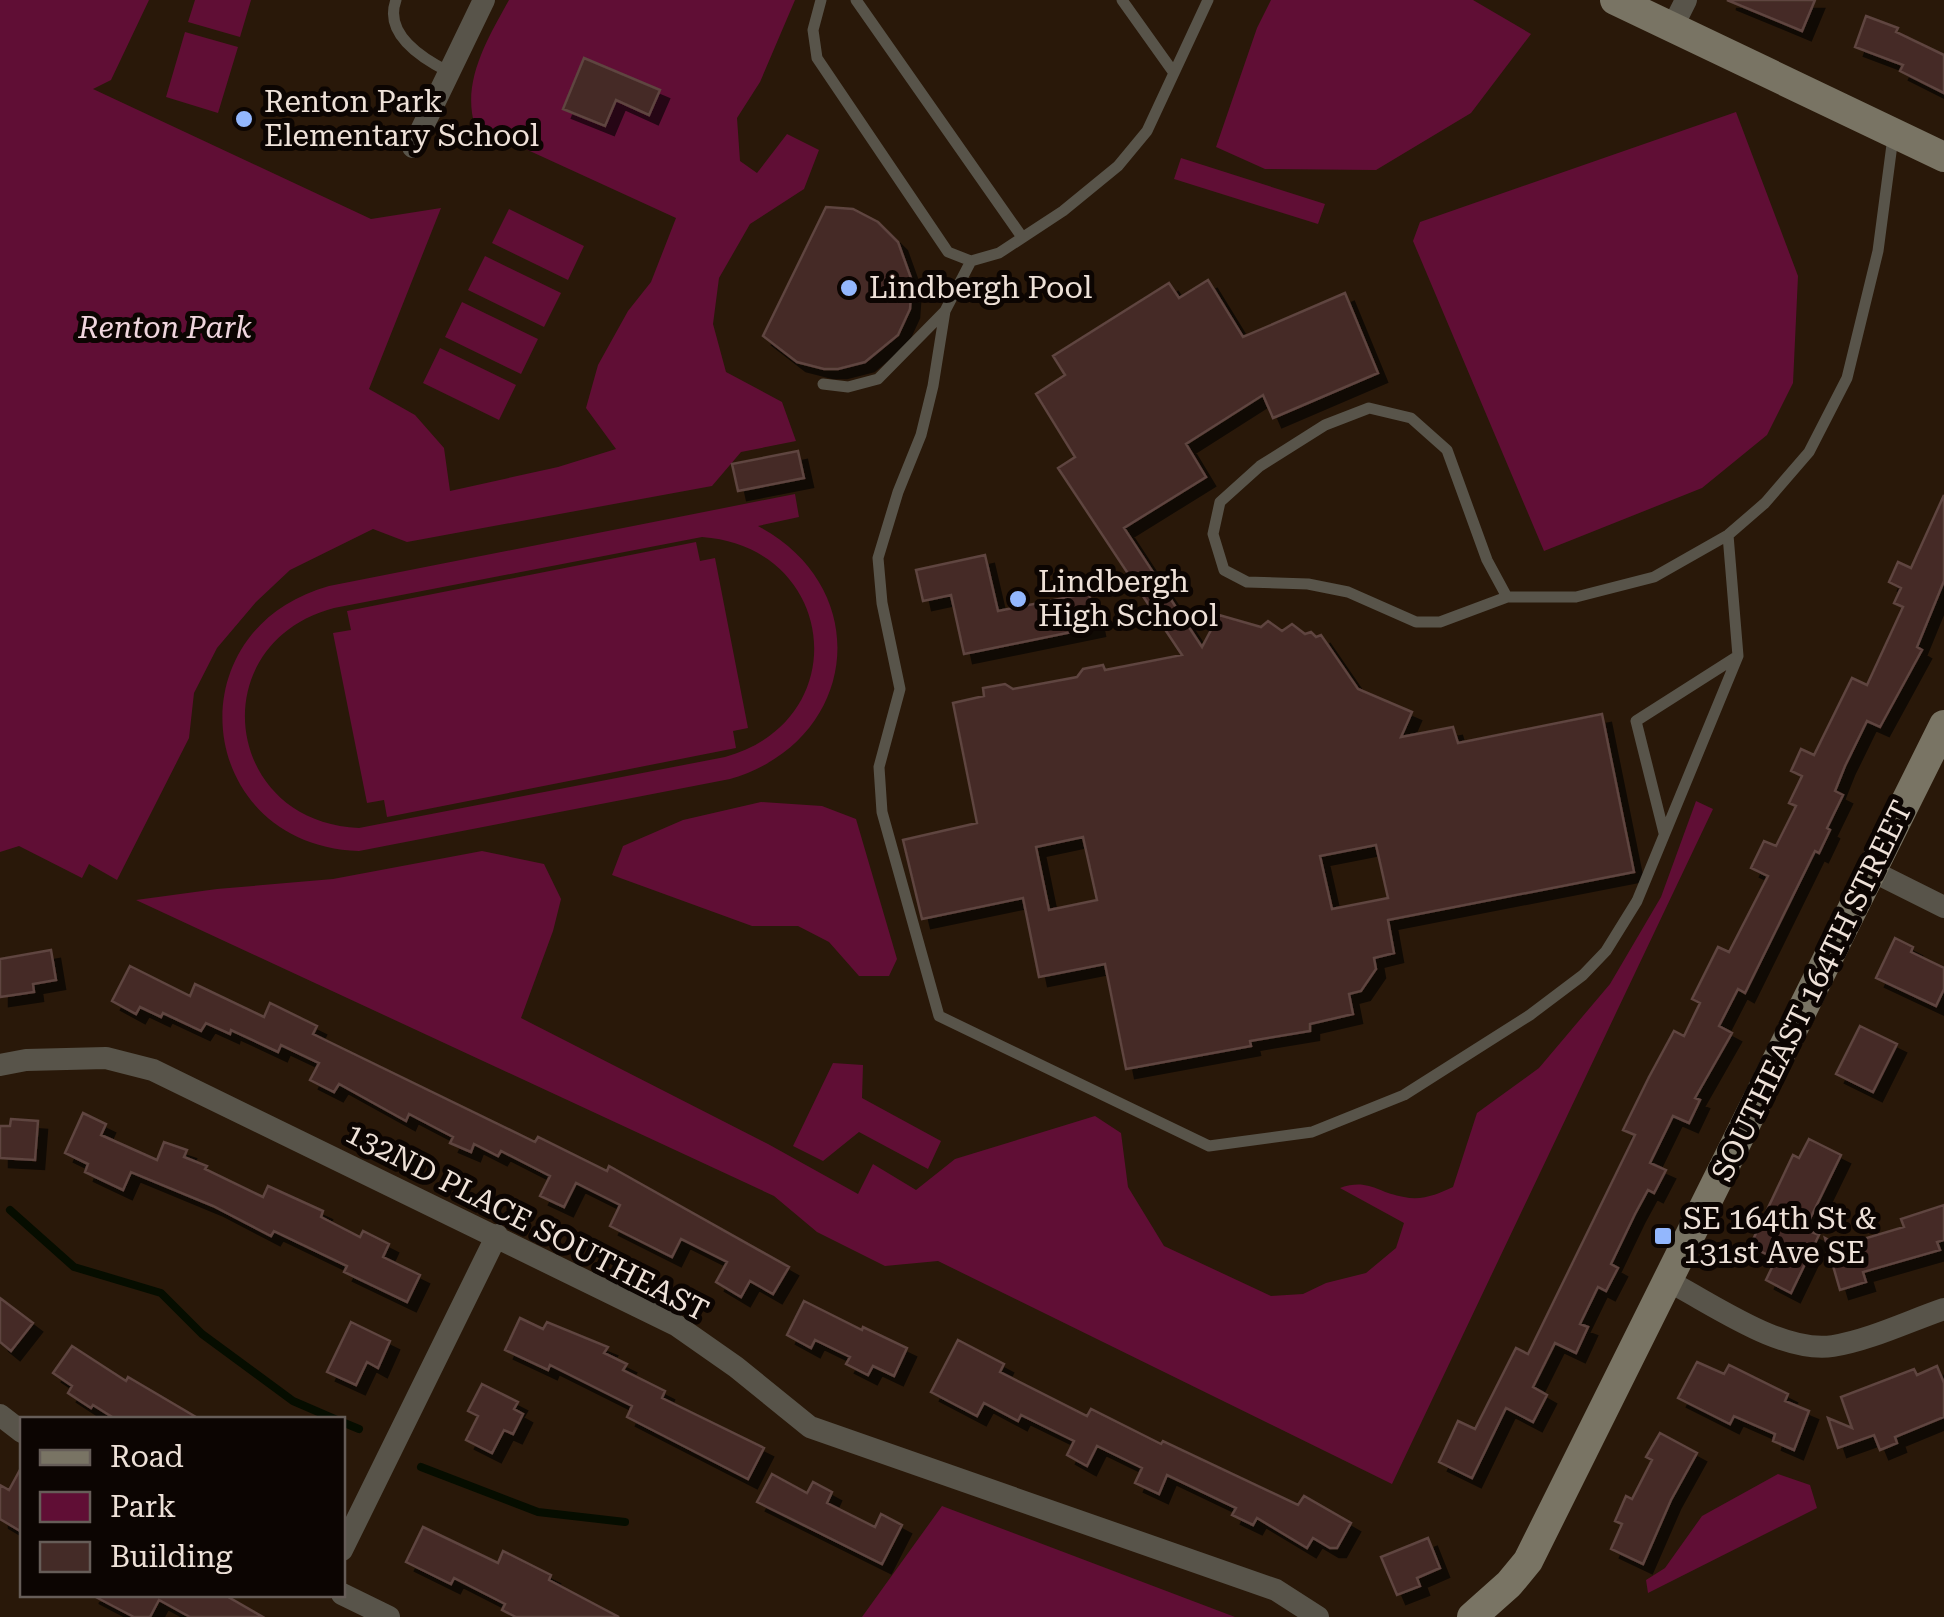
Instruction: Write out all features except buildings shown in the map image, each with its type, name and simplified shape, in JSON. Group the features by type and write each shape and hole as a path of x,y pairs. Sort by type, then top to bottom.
{"street":[{"path":"413,147 484,0"},
{"path":"1615,0 1944,157"},
{"path":"1672,28 1686,0"},
{"name":"SOUTHEAST 164TH STREET","path":"1472,1617 1528,1561 1944,724"},
{"path":"1872,871 1944,907"},
{"name":"132ND PLACE SOUTHEAST","path":"0,1065 26,1060 106,1058 153,1070 676,1325 810,1427 1276,1590 1318,1617"},
{"path":"345,1544 497,1235"},
{"path":"1668,1281 1777,1338 1813,1346 1845,1342 1944,1308"},
{"path":"0,1415 20,1430"},
{"path":"345,1595 390,1617"}],"lane":[{"path":"396,0 393,10 408,46 449,72"},
{"path":"821,0 812,30 817,58 948,252 971,261 999,253 1063,211 1118,166 1147,131 1208,0"},
{"path":"856,0 1022,237"},
{"path":"1122,0 1174,74"},
{"path":"1507,597 1487,560 1447,450 1411,418 1369,408 1326,424 1260,466 1220,502 1213,534 1224,570 1247,582 1308,584 1348,592 1416,622 1440,622 1507,597 1576,597 1654,577 1728,535 1765,503 1809,452 1848,378 1878,250 1894,133"},
{"path":"823,384 848,387 878,379 945,311 971,261"},
{"path":"945,311 921,434 878,558 882,603 900,689 879,767 882,812 939,1016 1209,1146 1312,1132 1404,1095 1530,1015 1583,975 1606,951 1637,900 1738,656 1728,535"},
{"path":"1664,834 1636,721 1738,656"}],"green space":[{"name":"Renton Park","path":"0,0 149,0 111,80 93,89 371,219 441,208 369,389 415,415 444,448 450,491 558,467 616,449 586,408 598,365 628,311 651,282 676,218 475,126 471,93 474,77 485,45 509,0 795,0 760,82 737,118 740,161 757,173 787,134 819,150 804,189 750,224 719,278 713,324 726,372 782,402 796,441 741,452 712,486 407,542 373,529 290,570 217,648 194,693 189,738 117,880 89,864 82,878 19,846 0,852"},
{"path":"195,0 251,0 240,37 188,22"},
{"path":"1271,0 1473,0 1531,34 1471,113 1376,170 1265,169 1216,147 1257,28"},
{"path":"185,32 238,47 218,113 166,97"},
{"path":"1736,112 1798,276 1793,383 1767,435 1702,488 1544,551 1413,241 1420,222"},
{"path":"1181,158 1325,204 1318,224 1174,179"},
{"path":"509,209 584,246 568,280 492,243"},
{"path":"485,256 561,293 544,327 468,290"},
{"path":"462,302 538,339 521,374 445,337"},
{"path":"440,348 516,385 499,420 423,383"},
{"path":"795,494 799,517 758,526 796,553 822,587 835,624 837,662 826,699 805,733 773,760 730,779 359,851 304,840 263,813 236,776 223,733 226,688 244,645 278,610 329,586","holes":["702,537 747,548 781,571 804,602 814,637 811,674 796,709 767,738 725,757 359,828 313,818 279,796 256,765 246,729 248,691 263,656 292,627 334,608"]},
{"path":"696,542 700,561 715,558 748,728 733,731 736,748 387,817 384,800 367,803 333,633 351,630 347,611"},
{"path":"1696,801 1713,809 1392,1484 938,1261 885,1266 817,1232 774,1196 136,900 333,879 482,851 544,864 561,899 521,1018 858,1194 873,1164 916,1190 955,1159 1095,1116 1121,1133 1128,1187 1164,1246 1271,1296 1303,1294 1326,1283 1366,1273 1396,1248 1404,1223 1340,1188 1366,1185 1417,1198 1453,1187 1477,1113 1539,1068 1610,984 1661,897"},
{"path":"761,802 822,806 856,819 897,959 889,976 859,976 829,942 798,926 752,926 612,875 623,846 683,820"},
{"path":"833,1063 863,1065 862,1098 941,1141 928,1169 859,1132 823,1161 793,1146"},
{"path":"1778,1474 1810,1485 1817,1508 1648,1593 1646,1580 1665,1568 1702,1516"},
{"path":"942,1506 1235,1617 862,1617"}],"waterway":[{"path":"10,1210 74,1267 161,1293 202,1334 293,1401 330,1417"},
{"path":"345,1423 359,1429"},
{"path":"421,1467 538,1512 625,1522"}],"place":[{"name":"Renton Park Elementary School","path":"244,119"},
{"name":"Lindbergh Pool","path":"849,288"},
{"name":"Lindbergh High School","path":"1018,599"},
{"name":"SE 164th St & 131st Ave SE","path":"1663,1236"}]}
